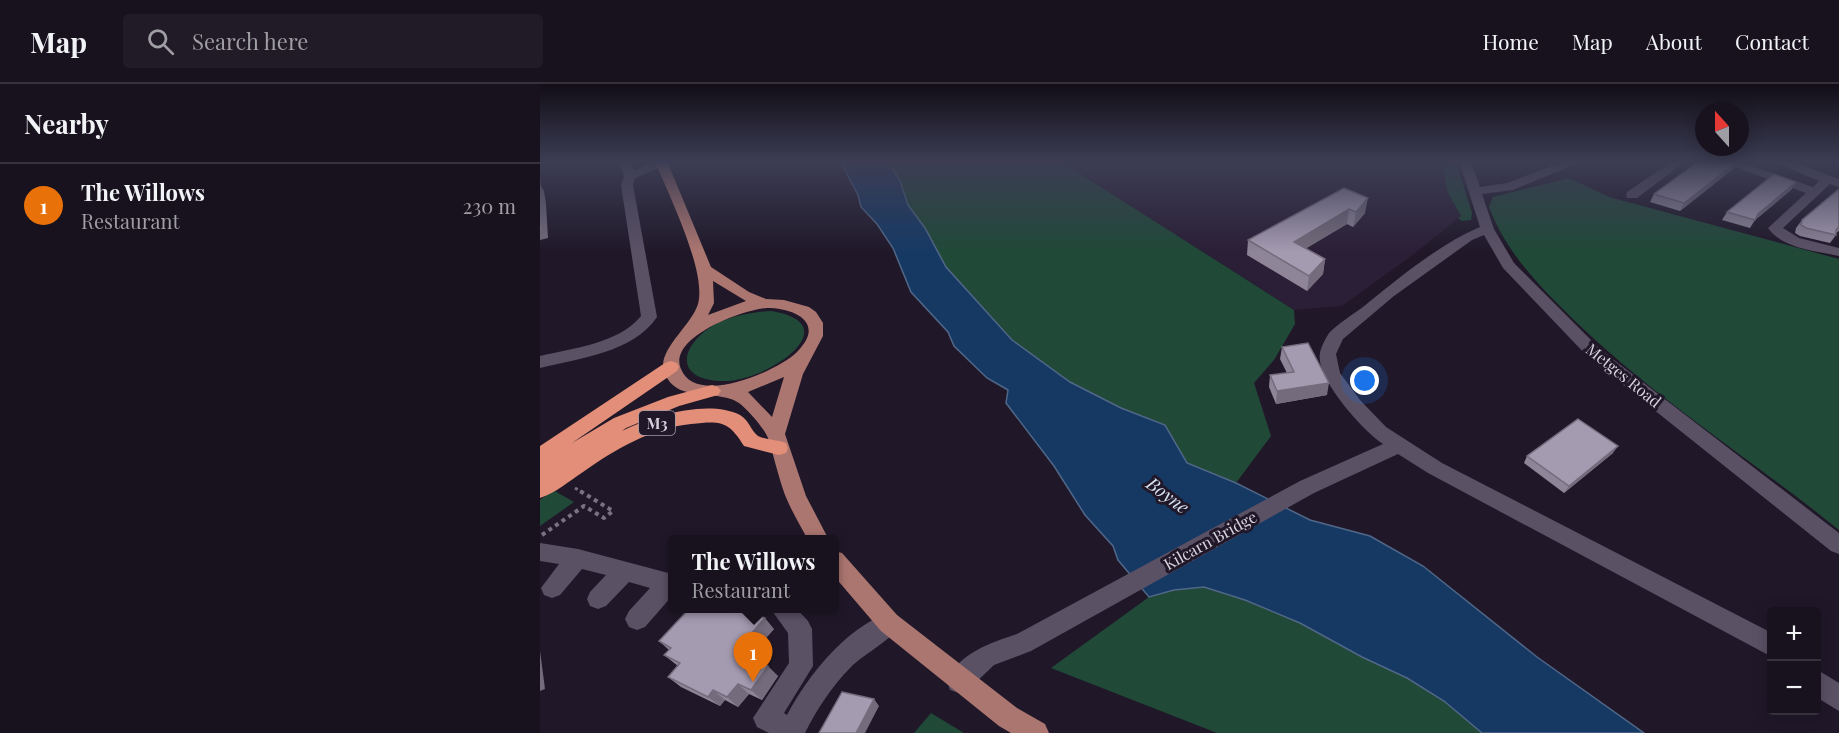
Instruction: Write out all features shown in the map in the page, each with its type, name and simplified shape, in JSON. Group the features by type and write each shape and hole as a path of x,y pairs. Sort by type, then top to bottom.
{"highway":[{"name":"M3","path":"540,456 671,367"},
{"name":"M3","path":"540,473 620,423 674,401 712,391"},
{"name":"M3","path":"540,490 634,432 662,421 682,417 708,416 731,419 740,424 751,441 778,441"}],"main road":[{"path":"673,191 705,269 706,303 690,333 679,345 672,358 671,367 675,376 688,386 712,391 731,390 769,379 803,356"},
{"path":"705,269 744,295 765,304"},
{"path":"690,333 732,310 765,304 781,304 802,309 811,316 817,331 812,345 803,356 792,379 778,441"},
{"path":"731,390 747,400 778,441 796,498 816,535"},
{"path":"839,566 889,623 959,681 1008,717 1036,733"}],"street":[{"path":"540,362 617,340 639,328 647,320 649,311 628,191"},
{"name":"Metges Road","path":"1474,191 1487,229 1508,265 1595,354 1839,544"},
{"path":"1632,195 1637,191"},
{"path":"1814,192 1775,228 1786,238 1839,252"},
{"path":"1487,229 1467,237 1389,293 1336,336 1328,354 1332,374 1354,405 1379,432 1435,468 1767,643"},
{"name":"Kilcarn Bridge","path":"959,681 986,656 1023,643 1298,492 1399,445"},
{"path":"540,552 578,558 668,583"},
{"path":"552,588 578,558"},
{"path":"598,599 626,570"},
{"path":"637,619 668,586"},
{"path":"785,613 800,629 801,666 766,718 791,732 812,695 833,666 865,638 889,623"},
{"path":"1821,685 1839,698"}],"path":[{"path":"540,537 584,506 604,518 613,511 567,484"}],"shaded area":[{"path":"1108,191 1448,191 1461,216 1410,257 1342,306 1294,310"}],"green space":[{"path":"903,191 1108,191 1294,310 1295,324 1274,360 1254,383 1271,436 1236,483 1187,463 1164,425 1121,408 1070,382 1012,340 946,267 925,228 908,205"},
{"path":"1465,191 1472,213 1471,220 1462,221 1458,218 1461,216 1448,193"},
{"path":"1516,191 1597,191 1609,197 1839,259 1839,530 1669,402 1572,318 1524,267 1504,239 1489,207 1493,197"},
{"path":"771,311 794,318 804,328 802,340 793,352 777,364 738,379 720,381 693,373 688,366 687,357 690,348 706,330 731,318"},
{"path":"553,490 574,502 540,526 540,500"},
{"path":"1204,587 1245,600 1300,623 1362,657 1407,678 1444,701 1482,733 1217,733 1051,668 1149,597 1174,590"},
{"path":"931,713 964,733 914,733"}],"water":[{"name":"Boyne","path":"856,191 903,191 908,205 925,228 946,267 1012,340 1070,382 1121,408 1165,425 1187,463 1236,483 1310,520 1370,536 1423,566 1537,657 1644,733 1482,733 1444,701 1407,678 1362,657 1300,623 1245,600 1204,587 1174,590 1149,597 1118,560 1113,546 1085,515 1054,466 1006,403 1008,390 987,378 954,346 948,332 911,292 893,248 877,224 861,207"}],"building":[{"path":"540,191 540,191 542,230 540,231"},
{"path":"1338,191 1352,191 1368,198 1356,212 1349,209 1294,242 1325,259 1309,276 1248,240"},
{"path":"1658,191 1699,191 1684,203 1654,194"},
{"path":"1753,191 1785,191 1758,214 1755,220 1727,212"},
{"path":"1839,191 1839,227 1836,235 1806,228 1801,225 1802,220"},
{"path":"1308,343 1329,383 1277,391 1270,375 1294,372 1282,347"},
{"path":"1578,419 1618,446 1569,486 1527,456"},
{"path":"685,613 752,613 765,618 748,637 752,638 739,652 768,666 751,690 738,684 727,697 713,690 708,697 668,677 680,663 664,655 671,648 659,641"},
{"path":"842,692 874,699 856,733 819,733"}],"place":[{"name":"The Willows","path":"753,682"}]}
